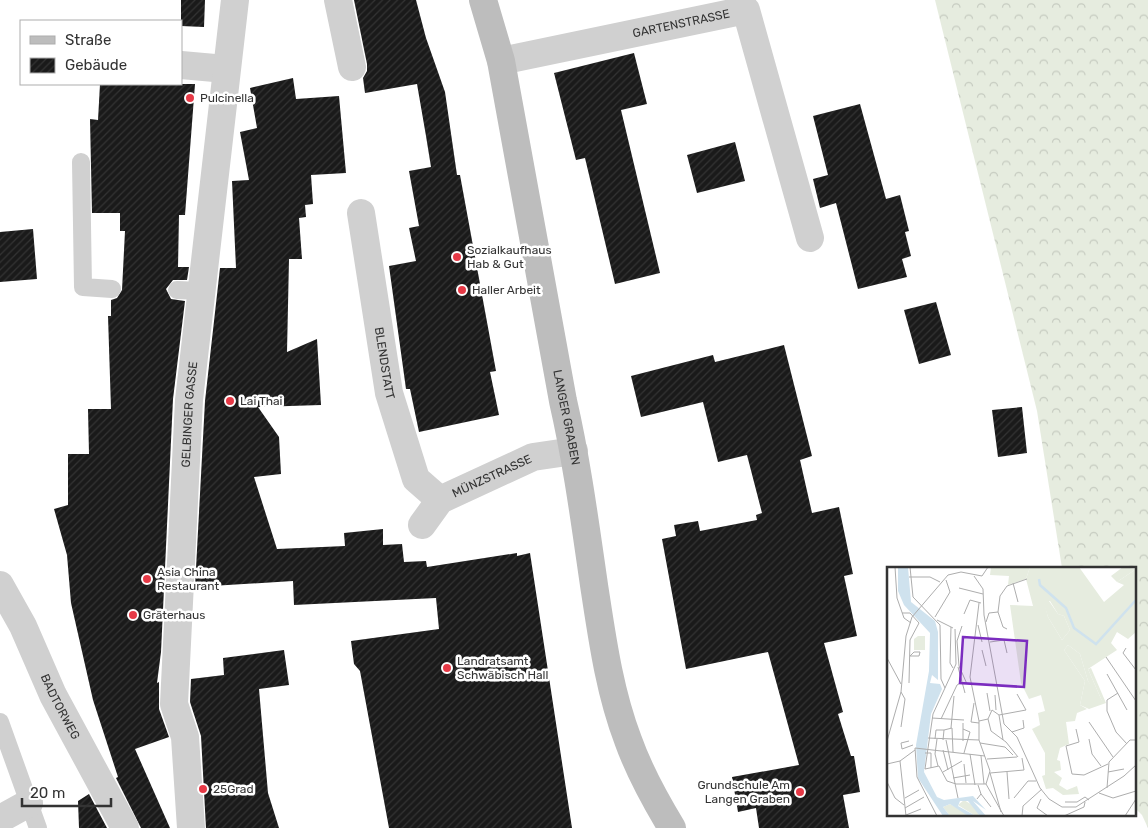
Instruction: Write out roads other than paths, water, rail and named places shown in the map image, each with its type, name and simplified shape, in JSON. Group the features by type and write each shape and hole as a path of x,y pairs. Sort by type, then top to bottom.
{"main road":[{"name":"LANGER GRABEN","path":"483,0 501,61 563,402 574,451 603,649 612,689 628,740 653,796 672,828"}],"street":[{"name":"GELBINGER GASSE","path":"191,828 185,737 174,704 189,400 189,290 226,69 235,0"},
{"path":"338,0 352,66"},
{"name":"GARTENSTRASSE","path":"501,61 746,10 810,238"},
{"path":"182,65 226,69"},
{"name":"BLENDSTATT","path":"362,213 388,393 416,479 440,500"},
{"name":"MÜNZSTRASSE","path":"422,525 440,500 533,457 574,451"},
{"name":"BADTORWEG","path":"0,585 23,626 53,695 125,828"},
{"path":"0,819 33,816"}],"lane":[{"path":"81,162 83,287 112,289"},
{"path":"0,722 33,816"}],"place":[{"name":"Pulcinella","path":"190,98"},
{"name":"Sozialkaufhaus Hab & Gut","path":"457,257"},
{"name":"Haller Arbeit","path":"462,290"},
{"name":"Lai Thai","path":"230,401"},
{"name":"Asia China Restaurant","path":"147,579"},
{"name":"Gräterhaus","path":"133,615"},
{"name":"Landratsamt Schwäbisch Hall","path":"447,668"},
{"name":"25Grad","path":"203,789"},
{"name":"Grundschule Am Langen Graben","path":"800,792"}]}
